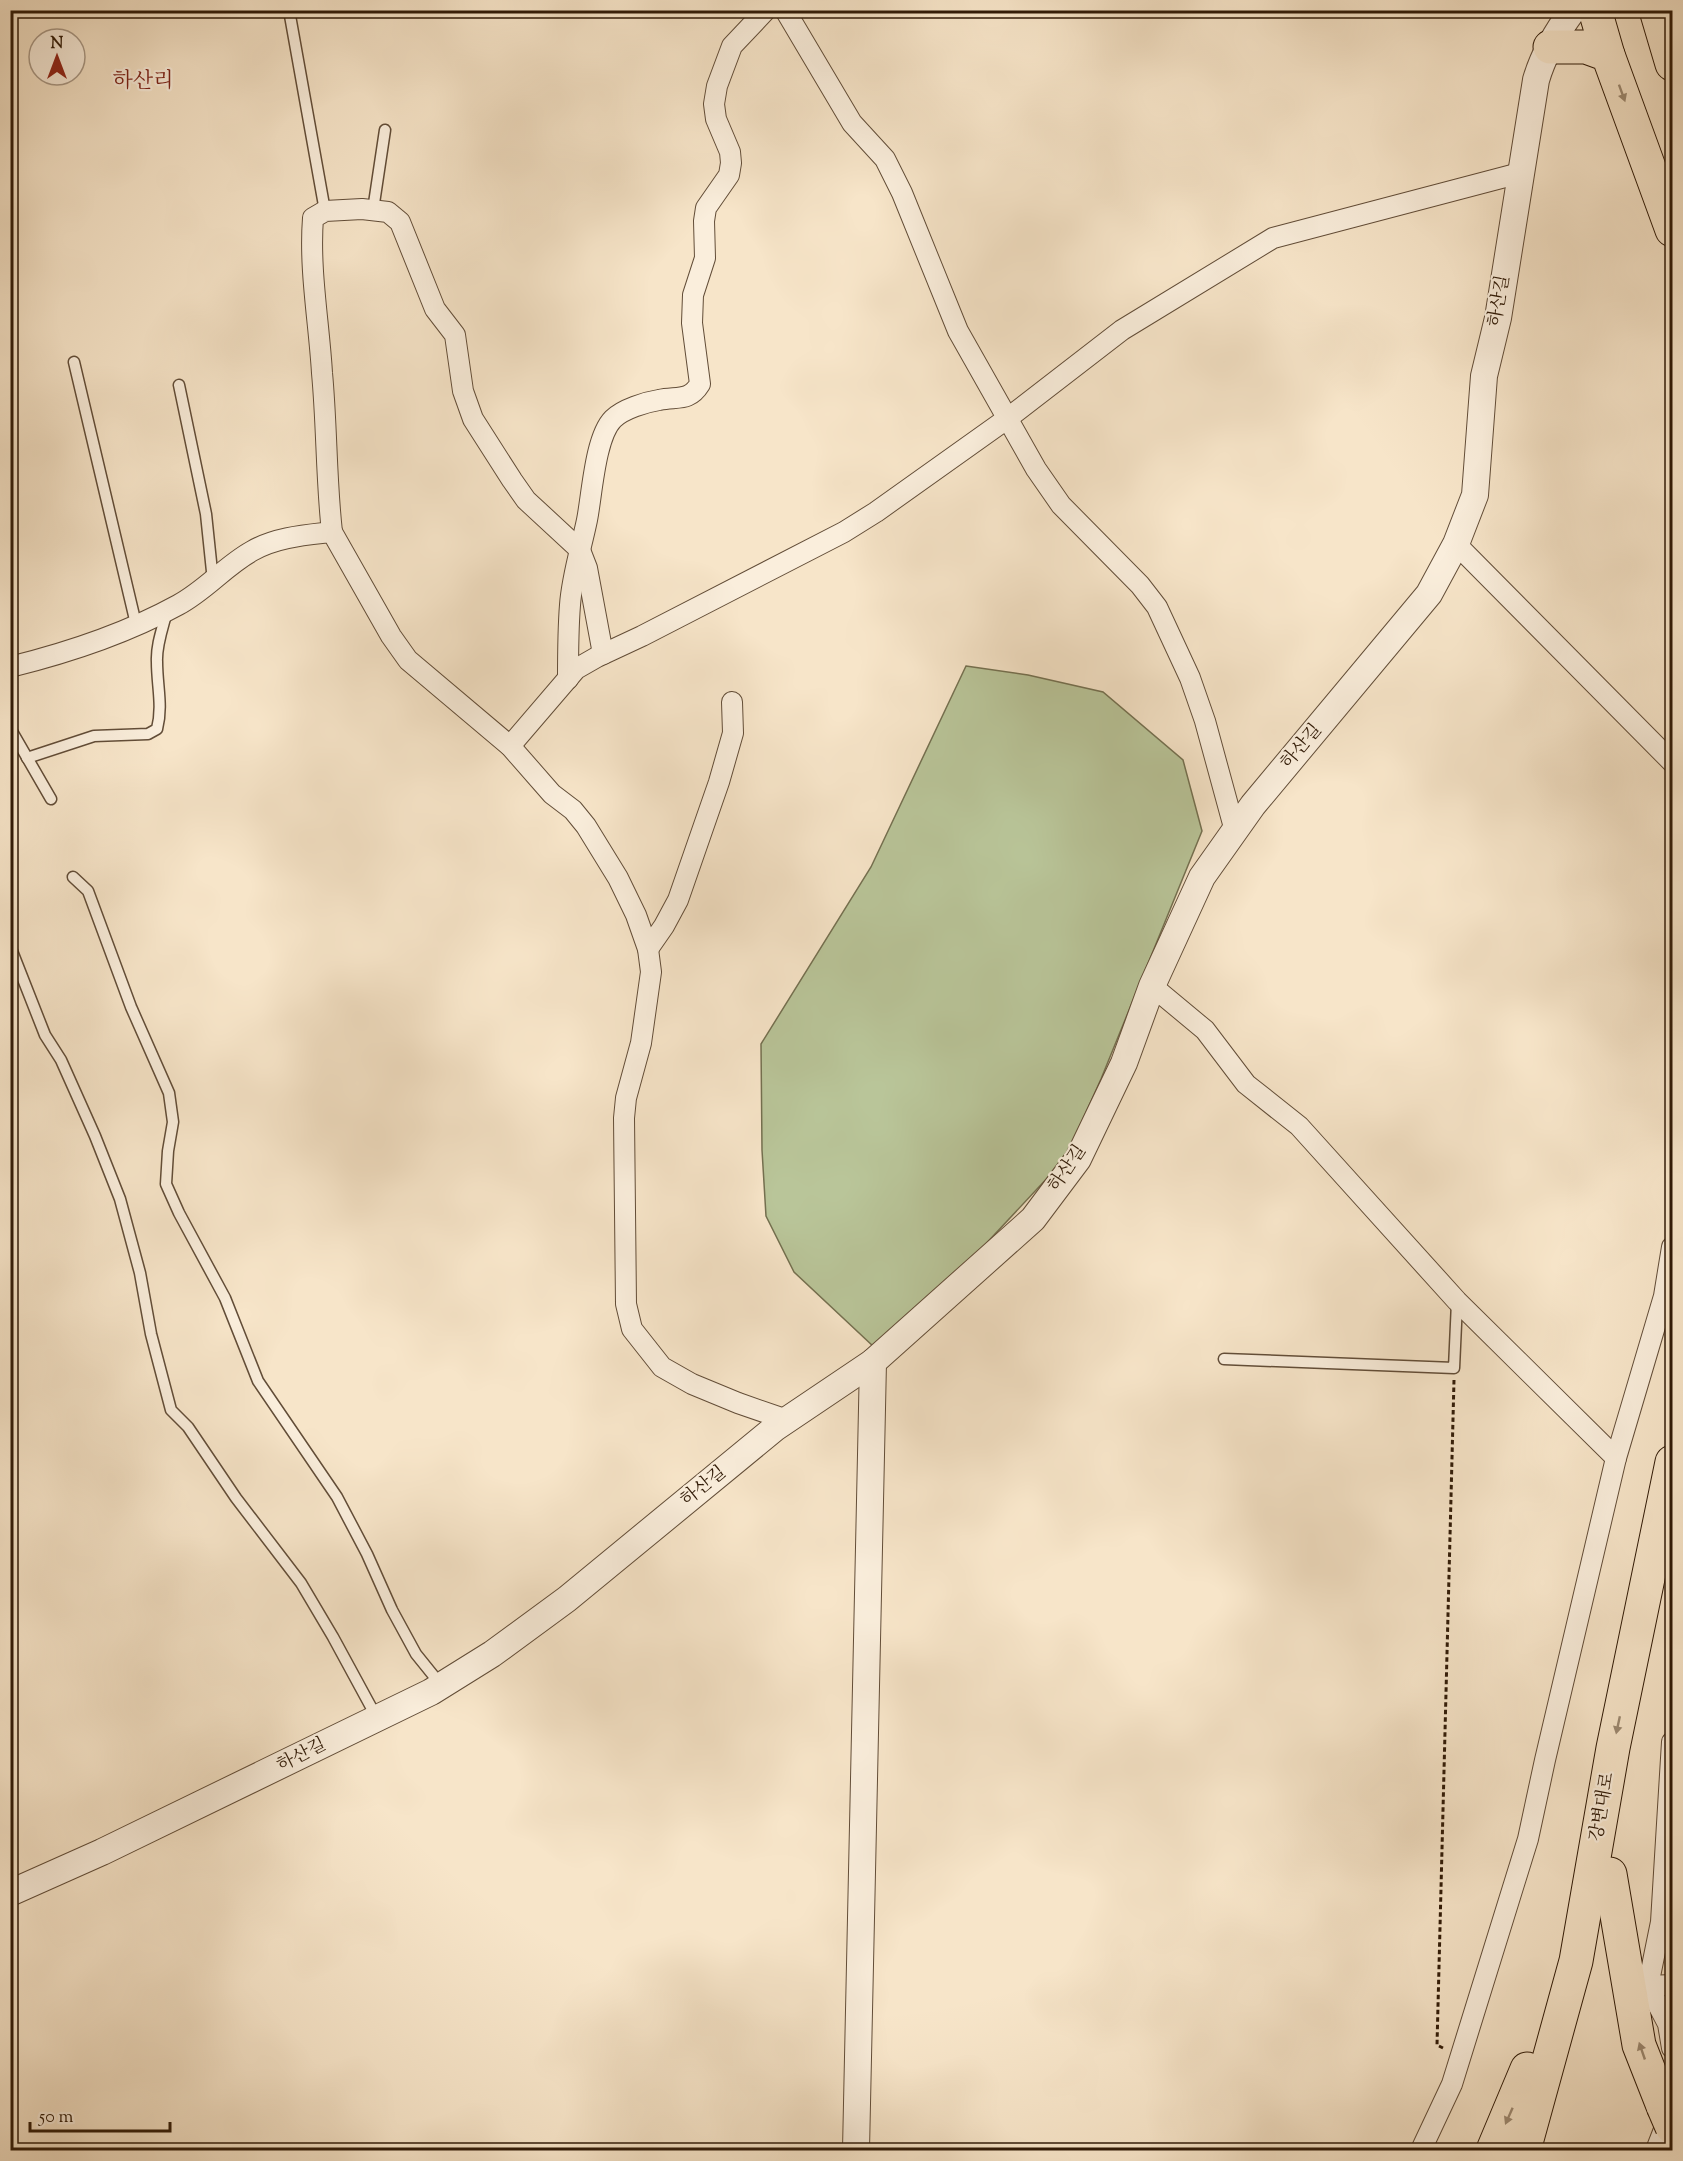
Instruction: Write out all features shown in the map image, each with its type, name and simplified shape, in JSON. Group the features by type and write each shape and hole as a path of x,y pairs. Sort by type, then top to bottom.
{"highway":[{"path":"1595,10 1608,55 1672,230"},
{"path":"1656,10 1672,64"},
{"path":"1561,23 1586,46 1608,55"},
{"name":"강변대로","path":"1524,2151 1576,1961 1613,1748 1672,1462"},
{"name":"강변대로","path":"1546,2151 1610,1874 1672,1558"},
{"path":"1610,1874 1639,2045 1669,2114"},
{"path":"1493,2151 1515,2102 1582,1924"}],"street":[{"path":"568,679 570,605 575,569 594,470 606,431 613,419 626,411 659,400 684,397 694,392 700,384 693,295 705,258 706,208 729,175 731,164 730,152 716,119 714,104 723,66 732,46 766,10"},
{"path":"785,10 852,123 885,159 902,193 958,331 1036,469 1061,505 1140,585 1157,607 1190,678 1205,721 1235,831"},
{"name":"하산길","path":"10,1893 102,1852 377,1718 441,1686 492,1654 567,1599 787,1420 873,1362 1033,1219 1078,1159 1124,1063 1152,986 1202,877 1253,805 1429,594 1456,544 1475,495 1484,376 1498,318 1536,80 1561,23"},
{"path":"510,746 576,669 844,532 876,512 1008,418 1122,330 1273,238 1520,173"},
{"path":"603,654 587,568 580,550 526,500 473,419 463,391 455,335 435,309 400,222 388,212 373,210 325,211 313,218 312,232 326,420 327,486 332,532 380,617 408,660 510,746 552,794 573,810 586,826 618,878 636,915 648,949 651,972 647,1003 641,1043 626,1098 624,1118 626,1304 632,1329 662,1367 692,1384 787,1420"},
{"path":"10,667 69,650 167,610 200,593 231,565 254,550 291,537 332,532"},
{"path":"1456,544 1672,762"},
{"path":"648,949 678,900 720,782 733,732 732,702"},
{"path":"1152,986 1205,1030 1246,1084 1299,1126 1457,1301 1616,1458"},
{"path":"1421,2151 1452,2084 1528,1839 1616,1458 1664,1296 1672,1247"},
{"path":"856,2151 873,1362"},
{"path":"1672,1742 1661,1922 1648,1986 1668,2024 1672,2048"},
{"path":"1648,1986 1672,1985"},
{"path":"1656,2151 1669,2114"}],"lane":[{"path":"289,10 325,211"},
{"path":"373,210 385,130"},
{"path":"74,362 136,624"},
{"path":"179,385 206,514 213,582"},
{"path":"27,758 94,736 148,734 157,729 161,700 156,660 167,610"},
{"path":"10,728 51,799"},
{"path":"73,877 88,891 131,1007 169,1093 173,1122 168,1150 166,1184 179,1213 225,1298 258,1381 337,1497 416,1654 441,1686"},
{"path":"10,946 45,1035 66,1071 120,1199 140,1273 151,1334 171,1410 188,1426 236,1498 301,1583 377,1718"},
{"path":"1224,1359 1454,1368 1457,1301"}],"path":[{"path":"1454,1368 1437,2045 1461,2055"}],"green space":[{"path":"966,666 1028,675 1103,692 1183,760 1202,831 1101,1079 1065,1159 981,1249 874,1347 794,1272 766,1216 762,1150 761,1044 871,867"}],"district":[{"name":"하산리","path":"143,82"}]}
